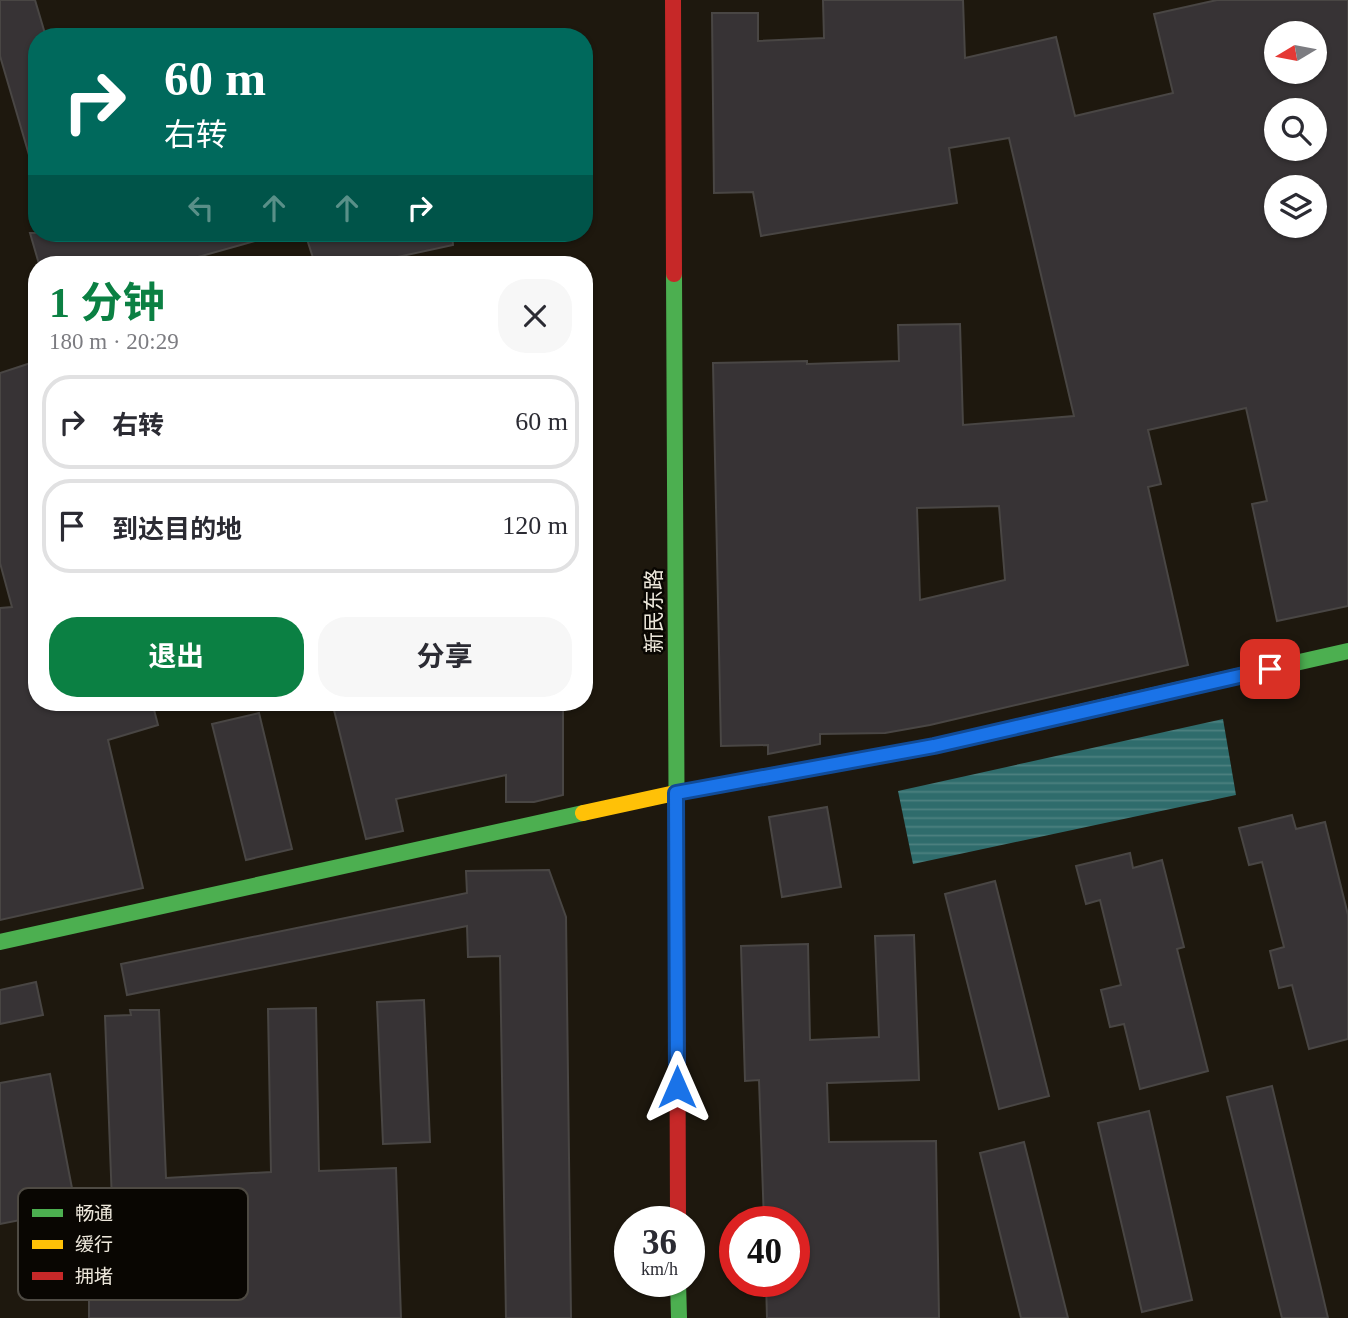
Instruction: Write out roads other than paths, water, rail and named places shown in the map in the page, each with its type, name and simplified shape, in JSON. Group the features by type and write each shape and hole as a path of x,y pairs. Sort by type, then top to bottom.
{"street":[{"name":"新民东路","path":"673,0 678,1206"},
{"path":"0,942 676,793 934,746 1348,651"},
{"path":"678,1297 679,1318"}],"water":[{"path":"1223,719 1236,795 913,864 898,791"}]}
